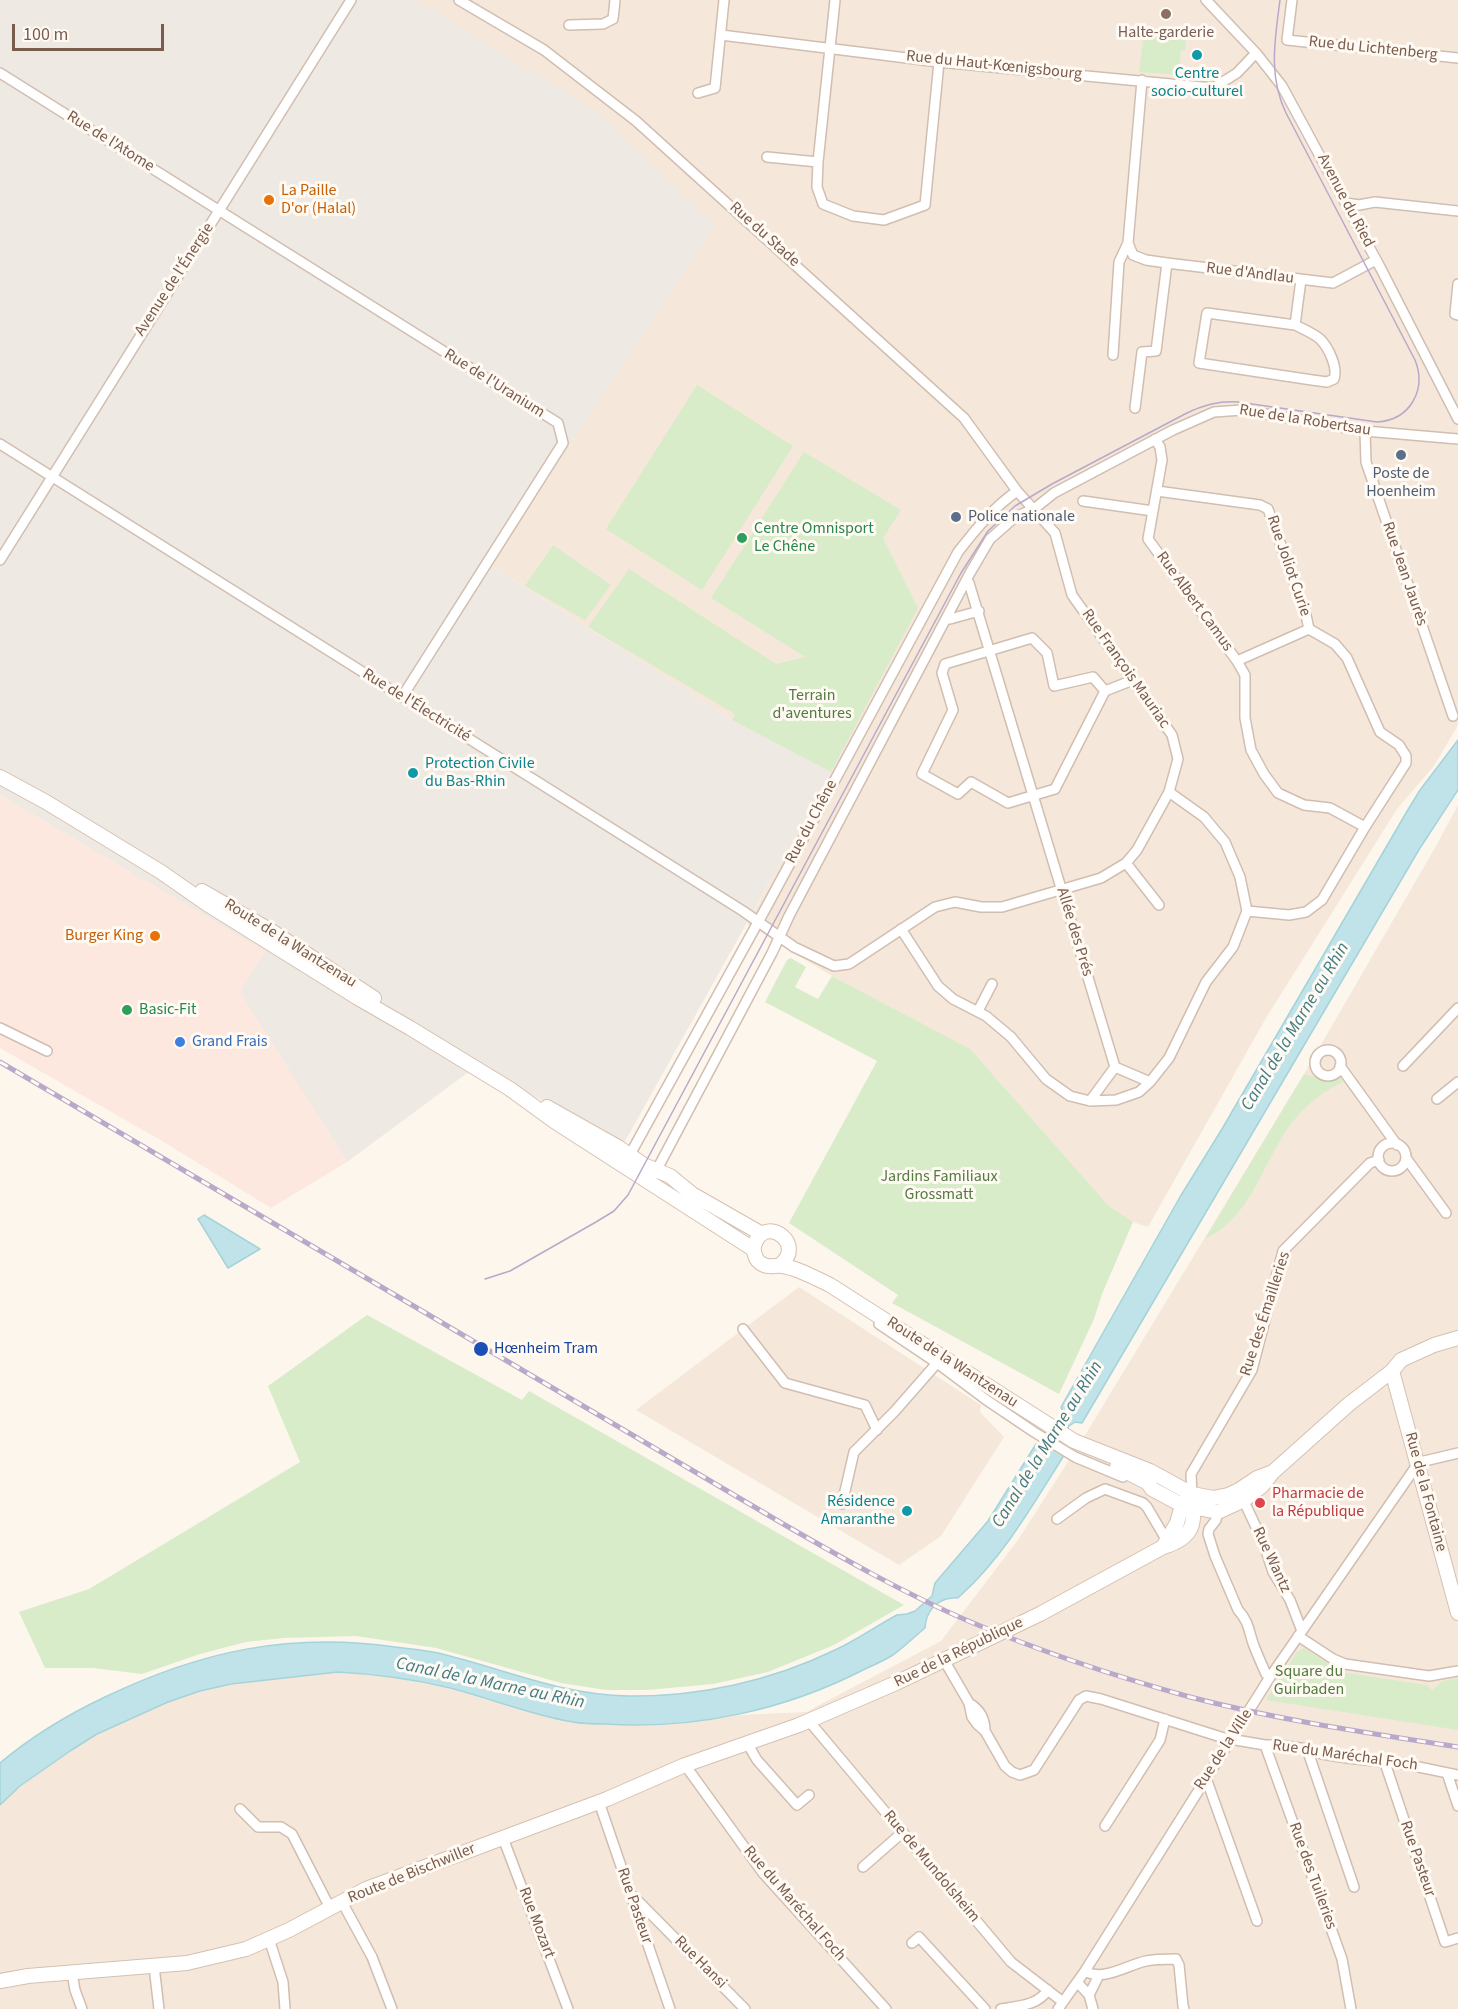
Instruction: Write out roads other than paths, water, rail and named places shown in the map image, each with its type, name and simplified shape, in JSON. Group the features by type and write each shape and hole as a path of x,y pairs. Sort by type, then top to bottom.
{"main road":[{"name":"Route de la Wantzenau","path":"0,767 46,802"},
{"name":"Route de la Wantzenau","path":"0,777 46,802 161,872 208,894 273,932 359,987 410,1028 510,1089 554,1121 653,1177 753,1249 760,1263 770,1267 780,1265 793,1269 830,1285 1038,1426 1148,1483 1152,1490 1189,1502"},
{"name":"Route de la Wantzenau","path":"653,1177 670,1176 692,1194 762,1234 779,1233 787,1241 789,1253 823,1275 830,1285"},
{"path":"753,1249 757,1238 762,1234"},
{"path":"780,1265 789,1253"},
{"path":"1189,1502 1218,1512 1241,1495 1257,1478 1273,1472 1349,1404 1392,1371 1401,1360 1415,1352 1453,1340"},
{"name":"Rue de la Fontaine","path":"1392,1371 1458,1613"},
{"name":"Route de la Wantzenau","path":"1074,1446 1150,1472 1189,1502"},
{"path":"1189,1502 1241,1495"},
{"path":"1165,1544 1189,1502"},
{"name":"Rue de la République","path":"747,1743 809,1721 896,1683 1040,1614 1165,1544"},
{"name":"Route de Bischwiller","path":"0,1981 187,1963 220,1956 269,1939 374,1886 599,1802 685,1765 747,1743"}],"street":[{"name":"Avenue de l'Énergie","path":"0,560 351,0"},
{"name":"Rue du Stade","path":"459,0 544,50 644,128 950,405 963,418 1017,491 1034,509"},
{"path":"568,25 603,24 613,19 615,0"},
{"path":"698,93 715,88 724,0"},
{"path":"835,0 818,162 817,187 823,204 853,216 884,220 925,205 939,62"},
{"name":"Avenue du Ried","path":"1206,0 1256,53 1282,86 1346,203 1458,419"},
{"name":"Rue du Lichtenberg","path":"1292,0 1287,40 1458,58"},
{"name":"Rue du Haut-Kœnigsbourg","path":"721,35 939,62 1213,88 1237,73 1256,53"},
{"name":"Rue de l'Atome","path":"0,73 219,211"},
{"path":"1113,355 1119,262 1128,243 1142,81"},
{"path":"767,157 818,162"},
{"path":"1346,203 1359,205 1375,202 1458,211"},
{"name":"Rue de l'Uranium","path":"219,211 558,423 563,443 402,697"},
{"name":"Rue d'Andlau","path":"1128,243 1133,255 1146,260 1333,283 1376,260"},
{"path":"1135,408 1142,352 1156,351 1167,263"},
{"path":"1295,325 1300,280"},
{"path":"1458,284 1455,314 1458,315"},
{"path":"1207,313 1295,325 1323,342 1335,368 1335,377 1332,381 1199,363 1207,313"},
{"name":"Rue de la Robertsau","path":"1034,509 1054,493 1206,414 1234,410 1365,431 1458,439"},
{"name":"Rue Jean Jaurès","path":"1365,431 1366,462 1453,716"},
{"name":"Rue Albert Camus","path":"1155,439 1160,447 1162,460 1148,539 1237,661"},
{"name":"Rue de l'Électricité","path":"0,444 780,936"},
{"name":"Rue du Chêne","path":"627,1161 958,552 982,521 1017,491"},
{"name":"Rue Joliot Curie","path":"1157,491 1260,505 1268,509 1309,629"},
{"path":"1083,501 1153,511"},
{"name":"Rue du Chêne","path":"653,1177 982,552 990,539 1002,528 1016,517 1034,509"},
{"name":"Rue François Mauriac","path":"780,936 794,947 834,966 849,964 935,907 955,902 981,907 1002,906 1101,878 1126,863 1137,850 1169,792 1178,759 1172,735 1072,595 1055,533 1034,509"},
{"name":"Allée des Prés","path":"969,583 1115,1066"},
{"path":"950,620 978,611"},
{"path":"1247,911 1289,915 1306,912 1322,900 1406,763 1406,756 1399,745 1380,732 1347,658 1335,644 1309,629 1237,661 1245,675 1245,718 1251,750 1263,774 1278,793 1304,805 1330,808 1365,827"},
{"path":"1106,692 1093,677 1054,686 1047,653 1032,638 945,664 942,673 953,710 922,774 958,794 971,782 1008,803 1056,789 1106,692 1133,680"},
{"path":"901,929 938,986 953,999 986,1016 1011,1037 1047,1079 1070,1095 1090,1101 1116,1100 1139,1092 1150,1083 1169,1058 1206,982 1233,947 1247,911 1240,877 1225,842 1204,817 1169,792"},
{"path":"1126,863 1159,905"},
{"path":"978,1011 992,984"},
{"path":"1403,1066 1458,1008"},
{"path":"0,1028 46,1051"},
{"path":"1090,1101 1115,1066 1150,1083"},
{"path":"1340,1066 1397,1145 1404,1150 1406,1158 1446,1213"},
{"path":"1437,1100 1458,1082"},
{"name":"Rue des Émailleries","path":"1189,1502 1191,1474 1252,1370 1283,1251 1370,1163 1379,1160 1384,1146 1397,1145"},
{"path":"1379,1160 1383,1167 1391,1171 1403,1166 1406,1158"},
{"name":"Route de la Wantzenau","path":"830,1285 841,1299 937,1363 977,1393 1038,1426"},
{"path":"743,1329 785,1383 865,1405 877,1430"},
{"path":"842,1504 854,1452 877,1430 937,1363"},
{"path":"1417,1464 1458,1453"},
{"name":"Rue de la Ville","path":"1061,2006 1270,1677 1417,1464"},
{"path":"1057,1519 1086,1498 1105,1489 1143,1503 1165,1544"},
{"name":"Rue Wantz","path":"1241,1495 1264,1544 1273,1572 1290,1600 1300,1634"},
{"path":"1218,1512 1216,1521 1208,1534 1215,1556 1239,1610 1245,1617 1253,1644 1266,1674 1270,1677"},
{"path":"1300,1634 1333,1659 1345,1664 1429,1676 1458,1671"},
{"name":"Rue du Maréchal Foch","path":"944,1660 969,1703 983,1718 985,1731 1005,1766 1012,1773 1020,1775 1034,1770 1079,1700 1086,1696 1231,1739 1436,1769 1458,1775"},
{"path":"1105,1826 1160,1740 1165,1719"},
{"name":"Rue de Mundolsheim","path":"809,1721 1011,1962 1048,1990 1061,2006"},
{"path":"747,1743 757,1760 797,1805 809,1795"},
{"name":"Rue des Tuileries","path":"1265,1745 1342,1959 1351,2009"},
{"path":"1307,1749 1354,1887"},
{"name":"Rue Pasteur","path":"1385,1763 1445,1942 1458,1938"},
{"name":"Rue du Maréchal Foch","path":"685,1765 763,1873 886,2009"},
{"path":"1447,1773 1458,1806"},
{"path":"1206,1778 1257,1921"},
{"name":"Rue Pasteur","path":"599,1802 670,2009"},
{"path":"240,1809 258,1827 281,1827 291,1834 372,1957 392,2009"},
{"path":"862,1867 903,1832"},
{"name":"Rue Mozart","path":"503,1838 568,2009"},
{"name":"Rue Hansi","path":"629,1892 745,2009"},
{"path":"912,1943 919,1937 985,2009"},
{"path":"269,1939 283,1982 285,2009"},
{"path":"1085,1971 1099,1975 1145,1961 1176,1959 1179,1965 1185,2009"},
{"path":"154,1966 159,2009"},
{"path":"72,1973 82,2009"},
{"path":"1089,1995 1099,1975"},
{"path":"1077,1982 1089,1995 1093,2009"},
{"path":"1000,2009 1033,2003 1042,1998 1048,1990"}],"water":[{"name":"Canal de la Marne au Rhin","path":"1458,740 1458,790 1420,848 1082,1423 1075,1422 1069,1426 1059,1445 1063,1457 991,1564 958,1598 947,1599 933,1607 927,1617 925,1628 893,1655 804,1696 739,1714 672,1724 573,1722 450,1688 366,1674 338,1672 231,1684 168,1702 97,1734 20,1786 0,1805 0,1763 50,1727 91,1704 141,1681 211,1657 246,1649 318,1642 395,1647 438,1653 579,1691 655,1696 734,1685 786,1670 843,1646 897,1615 915,1611 932,1596 935,1583 988,1521 1036,1444 1049,1440 1056,1432 1061,1420 1061,1407 1180,1197 1406,813 1420,790"},
{"path":"204,1215 260,1249 228,1268 198,1219"}],"tram line":[{"path":"485,1279 510,1271 596,1222 614,1211 628,1195 961,573 988,531 1015,506 1052,484 1204,406 1238,402 1377,422 1399,416 1413,401 1419,382 1415,360 1280,99 1274,57 1280,0"}],"railway":[{"path":"0,1062 785,1525 874,1575 943,1610 1105,1672 1190,1697 1290,1719 1458,1747"}],"place":[{"name":"Halte-garderie","path":"1166,14"},
{"name":"Centre socio-culturel","path":"1197,55"},
{"name":"La Paille D'or (Halal)","path":"269,200"},
{"name":"Poste de Hoenheim","path":"1401,455"},
{"name":"Police nationale","path":"956,517"},
{"name":"Centre Omnisport Le Chêne","path":"742,538"},
{"name":"Protection Civile du Bas-Rhin","path":"413,773"},
{"name":"Burger King","path":"155,936"},
{"name":"Basic-Fit","path":"127,1010"},
{"name":"Grand Frais","path":"180,1042"},
{"name":"Hœnheim Tram","path":"481,1349"},
{"name":"Pharmacie de la République","path":"1260,1503"},
{"name":"Résidence Amaranthe","path":"907,1511"}],"park label":[{"name":"Terrain d'aventures","path":"812,705"},
{"name":"Jardins Familiaux Grossmatt","path":"939,1186"},
{"name":"Square du Guirbaden","path":"1309,1681"}]}
